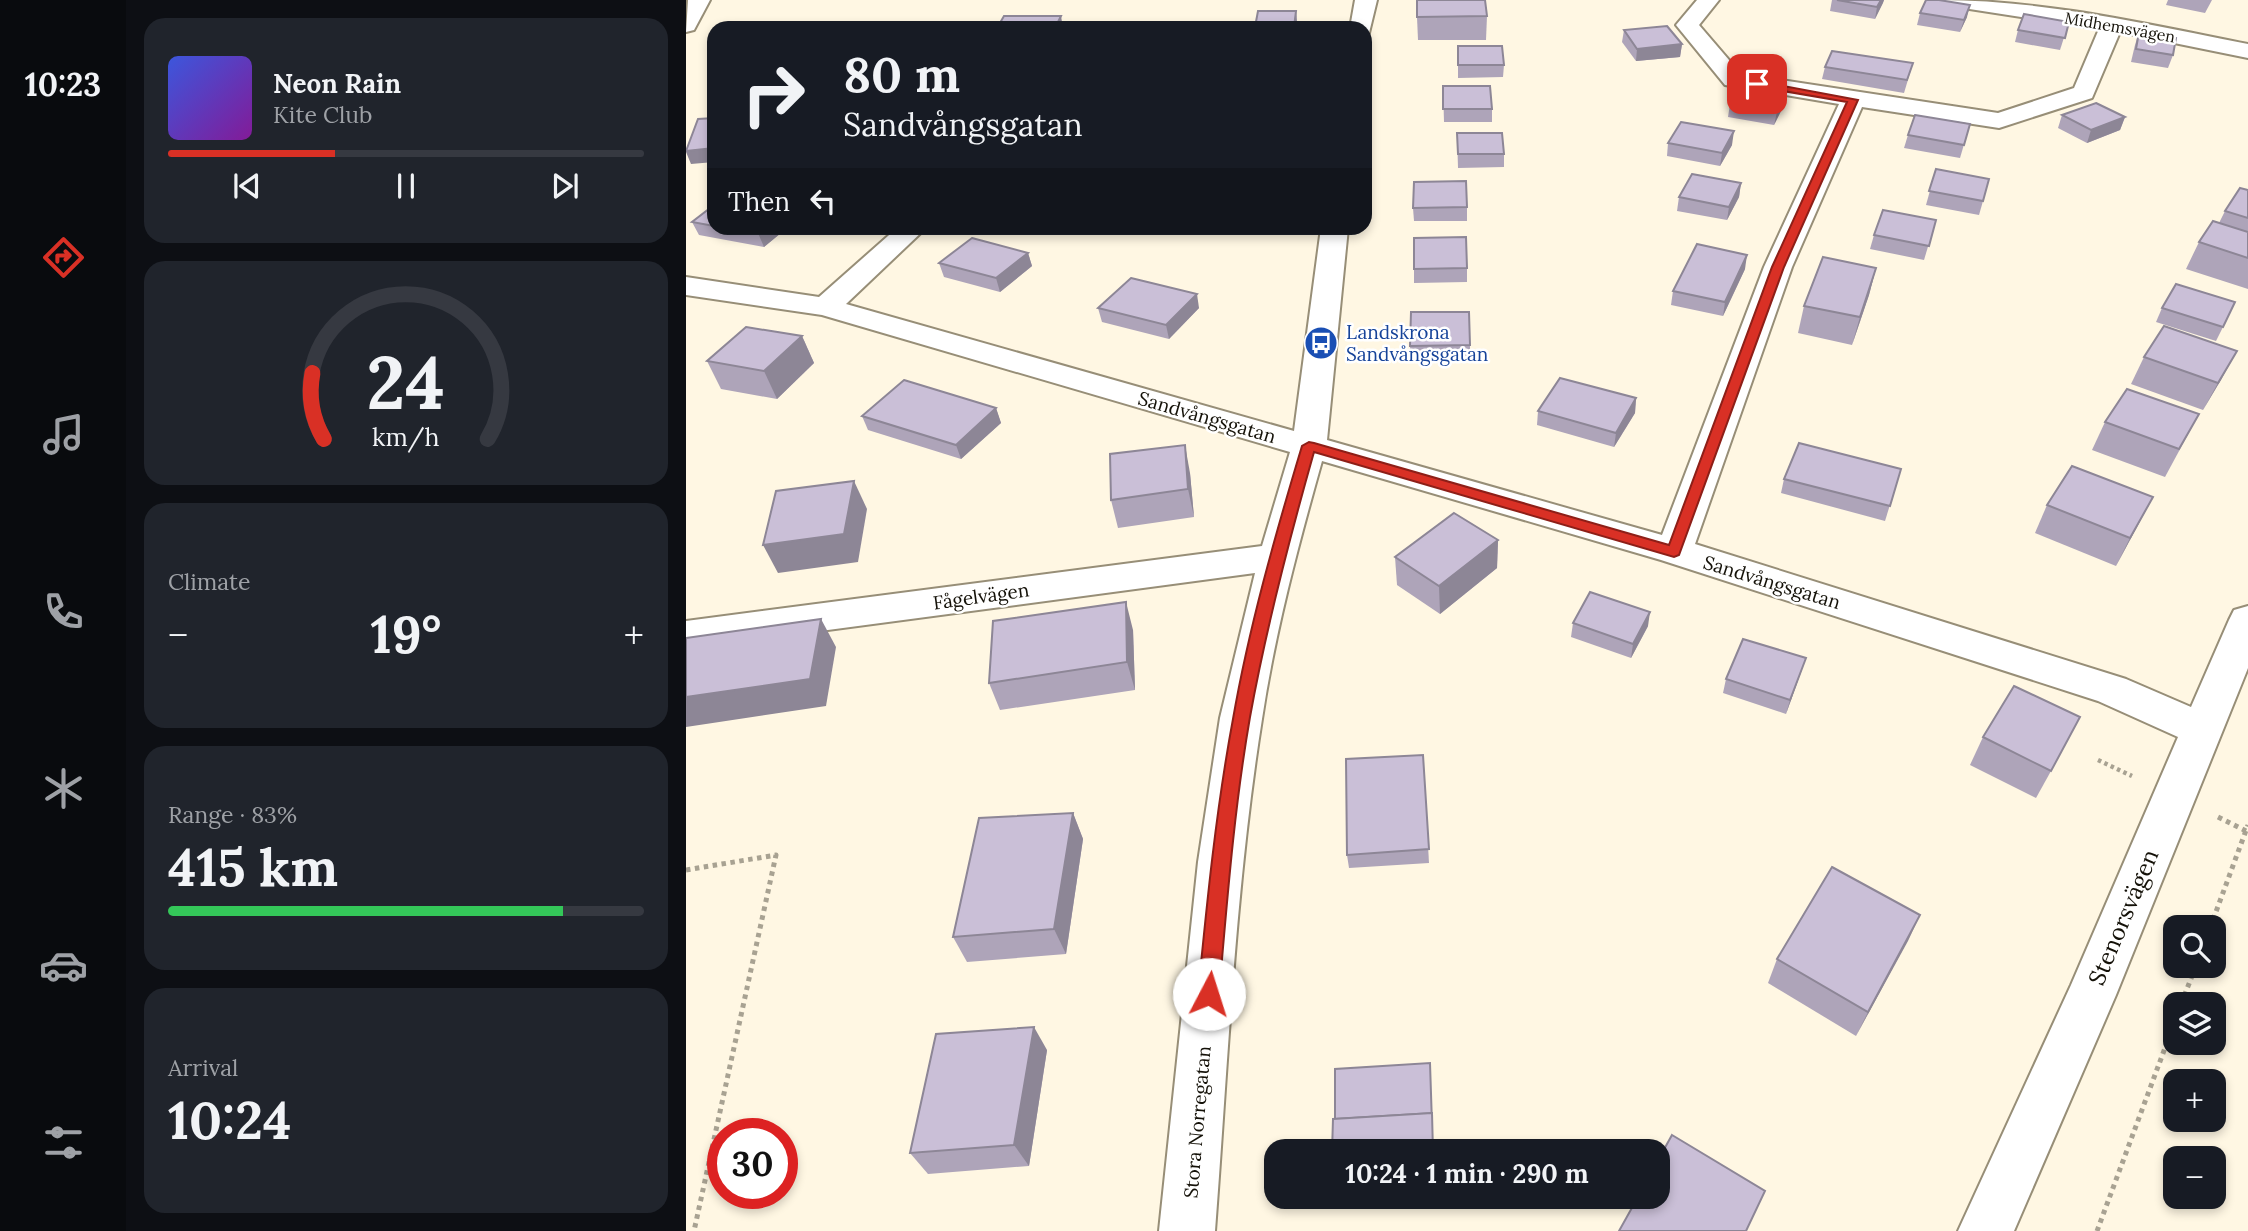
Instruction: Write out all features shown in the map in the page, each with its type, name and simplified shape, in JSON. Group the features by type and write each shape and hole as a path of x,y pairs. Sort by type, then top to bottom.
{"street":[{"path":"686,24 699,0"},
{"path":"1362,21 1366,0"},
{"path":"1707,0 1687,25 1733,80 1999,121 2084,93 2112,24"},
{"name":"Midhemsvägen","path":"1950,0 2112,24 2248,51"},
{"path":"1674,551 1778,267 1853,100"},
{"path":"825,307 905,235"},
{"name":"Stora Norregatan","path":"1187,1231 1221,862 1241,718 1277,557 1309,446 1334,235"},
{"name":"Sandvångsgatan","path":"686,286 825,307 1674,551 2112,690 2202,729"},
{"name":"Fågelvägen","path":"686,635 1277,557"},
{"name":"Stenorsvägen","path":"1991,1225 2091,995 2248,620"}],"path":[{"path":"2098,760 2141,780"},
{"path":"2213,814 2247,828 2215,915"},
{"path":"686,870 776,855 694,1231"},
{"path":"2097,1231 2163,1053"}],"building":[{"path":"1417,0 1485,0 1487,16 1417,17"},
{"path":"1837,0 1881,0 1877,7"},
{"path":"1926,0 1970,5 1964,20 1920,13"},
{"path":"1258,11 1296,11 1295,21 1256,21"},
{"path":"2024,14 2069,22 2065,38 2018,30"},
{"path":"1004,16 1061,16 1058,21 1001,21"},
{"path":"1667,26 1682,44 1637,49 1624,30"},
{"path":"2139,32 2176,38 2173,55 2136,49"},
{"path":"1458,46 1502,46 1504,65 1458,65"},
{"path":"1832,51 1913,63 1907,80 1825,67"},
{"path":"1741,85 1786,93 1777,112 1730,104"},
{"path":"1443,86 1490,86 1492,109 1443,109"},
{"path":"2096,103 2125,117 2091,130 2062,115"},
{"path":"1915,115 1970,124 1964,145 1908,135"},
{"path":"707,118 707,149 686,151 698,119"},
{"path":"1681,122 1734,131 1722,153 1668,143"},
{"path":"1457,133 1502,133 1504,154 1458,154"},
{"path":"1936,169 1989,179 1983,201 1929,191"},
{"path":"1692,174 1741,183 1729,207 1679,197"},
{"path":"1466,181 1467,207 1413,208 1414,182"},
{"path":"2240,188 2248,190 2248,218 2225,211"},
{"path":"707,210 707,225 692,222"},
{"path":"1883,210 1936,220 1929,246 1874,235"},
{"path":"2213,221 2248,232 2248,258 2199,242"},
{"path":"1466,237 1467,268 1414,269 1414,238"},
{"path":"972,238 1028,253 996,278 939,263"},
{"path":"1697,244 1747,255 1725,302 1673,291"},
{"path":"1823,257 1876,268 1860,317 1804,306"},
{"path":"1131,278 1197,294 1166,325 1098,308"},
{"path":"2176,284 2235,302 2223,327 2162,308"},
{"path":"1411,312 1469,312 1470,345 1410,346"},
{"path":"2164,326 2237,351 2218,383 2144,357"},
{"path":"746,327 802,336 764,371 707,361"},
{"path":"1560,378 1636,398 1616,433 1538,411"},
{"path":"904,380 996,408 956,445 862,416"},
{"path":"2127,389 2199,414 2179,449 2105,422"},
{"path":"1799,443 1901,469 1890,506 1784,479"},
{"path":"1185,445 1188,489 1111,500 1110,454"},
{"path":"2072,466 2153,497 2130,538 2047,505"},
{"path":"854,481 844,534 763,545 776,491"},
{"path":"1454,513 1498,540 1439,586 1395,557"},
{"path":"1590,592 1650,612 1633,644 1573,623"},
{"path":"1126,602 1127,662 989,683 993,621"},
{"path":"821,619 810,679 686,697 686,638"},
{"path":"1743,639 1806,658 1790,700 1726,679"},
{"path":"2014,686 2080,717 2051,771 1983,737"},
{"path":"1423,755 1429,849 1347,855 1346,759"},
{"path":"1073,813 1054,929 953,937 979,818"},
{"path":"1832,867 1920,915 1868,1012 1777,959"},
{"path":"1034,1027 1014,1145 910,1153 936,1034"},
{"path":"1430,1063 1432,1113 1335,1119 1335,1069"},
{"path":"1432,1113 1433,1139 1332,1139 1333,1119"},
{"path":"1672,1135 1765,1191 1746,1231 1619,1231 1631,1209 1670,1209 1670,1139"}],"place":[{"name":"Landskrona Sandvångsgatan","path":"1321,343"}],"route":[{"path":"1209,994 1221,862 1241,718 1264,609 1309,446 1674,551 1778,267 1853,100 1757,84"}]}
